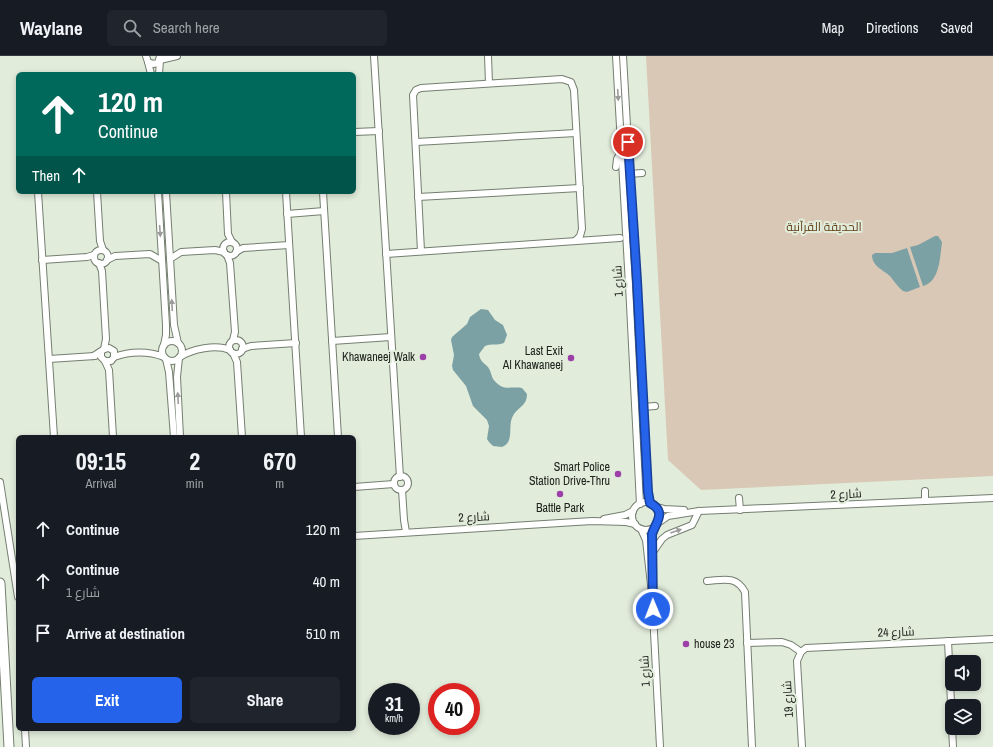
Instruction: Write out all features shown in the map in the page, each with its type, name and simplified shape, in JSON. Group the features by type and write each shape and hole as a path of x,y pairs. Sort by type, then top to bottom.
{"highway":[{"path":"0,583 9,747"}],"street":[{"path":"147,59 153,64 156,64 160,59 177,56"},
{"path":"374,56 400,477"},
{"path":"488,56 489,84"},
{"name":"شارع 1","path":"616,56 640,504"},
{"name":"شارع 1","path":"623,56 648,492 653,505"},
{"path":"147,59 150,72"},
{"path":"159,72 160,59"},
{"path":"421,251 413,95 416,90 421,88 562,79 568,80 574,87 580,188 582,229 580,236 576,241"},
{"path":"356,132 379,130"},
{"path":"416,142 576,133"},
{"path":"616,167 617,159 621,152"},
{"path":"629,174 642,173"},
{"path":"418,197 580,188"},
{"path":"38,194 54,435"},
{"path":"97,194 113,435"},
{"path":"158,194 166,330 162,353 170,372 174,435"},
{"path":"166,194 174,329 178,343 182,350 177,377 180,435"},
{"path":"226,194 242,435"},
{"path":"286,194 301,435"},
{"path":"323,194 338,435"},
{"path":"287,214 324,211"},
{"path":"582,229 590,240"},
{"path":"386,254 620,238"},
{"path":"169,244 181,252"},
{"path":"170,259 181,252 289,245"},
{"path":"42,260 150,254 161,246"},
{"path":"150,254 162,261"},
{"path":"332,341 391,337"},
{"path":"49,359 148,352 170,341 195,350"},
{"path":"148,352 173,361 195,350 296,343"},
{"path":"643,407 655,406"},
{"path":"394,484 396,479 400,477 406,478 408,482 406,488 402,490"},
{"path":"0,482 11,550 16,561"},
{"path":"356,487 394,484"},
{"path":"394,484 397,489 402,490"},
{"path":"402,490 404,533"},
{"path":"925,491 925,501"},
{"path":"739,498 740,510"},
{"name":"شارع 2","path":"653,505 664,509 700,511 993,498"},
{"path":"645,502 653,505 659,515 656,525 647,530 641,529 635,524 633,511 640,504 645,502"},
{"name":"شارع 2","path":"596,521 625,515 633,511"},
{"path":"653,552 662,539 667,535 692,525 700,511"},
{"name":"شارع 2","path":"656,525 668,516 700,511"},
{"name":"شارع 2","path":"356,536 596,521 626,522 635,524"},
{"name":"شارع 1","path":"652,594 652,534 656,525"},
{"name":"شارع 1","path":"641,529 646,540 652,594 660,747"},
{"path":"11,550 16,552"},
{"path":"707,581 731,580 742,586 745,592 752,747"},
{"name":"شارع 24","path":"801,652 809,647 993,639"},
{"path":"948,641 951,699"},
{"path":"747,643 782,642 791,645 801,652"},
{"name":"شارع 19","path":"801,652 798,657 797,664 802,747"},
{"path":"25,731 26,747"},
{"path":"952,735 953,747"}],"green space":[{"name":"الحديقة القرآنية","path":"646,56 993,56 993,476 701,490 668,460"}],"water":[{"path":"935,236 938,236 942,242 940,261 933,279 929,284 923,286 910,247 918,245"},
{"path":"907,248 920,287 907,292 903,291 890,276 876,265 872,259 872,255 875,253 892,253"},
{"path":"481,309 488,310 495,320 503,325 507,335 504,343 485,346 479,354 482,362 489,368 493,379 500,386 506,388 522,388 527,394 526,401 512,418 509,441 502,447 493,446 487,439 489,426 487,420 473,406 466,386 453,370 452,366 454,355 451,340 452,337 467,324 470,317"}],"place":[{"name":"Khawaneej Walk","path":"423,357"},
{"name":"Last Exit Al Khawaneej","path":"571,358"},
{"name":"Smart Police Station Drive-Thru","path":"618,474"},
{"name":"Battle Park","path":"560,494"},
{"name":"house 23","path":"686,644"}],"route":[{"path":"628,142 648,496 650,503 658,509 660,517 652,534 653,609"}]}
